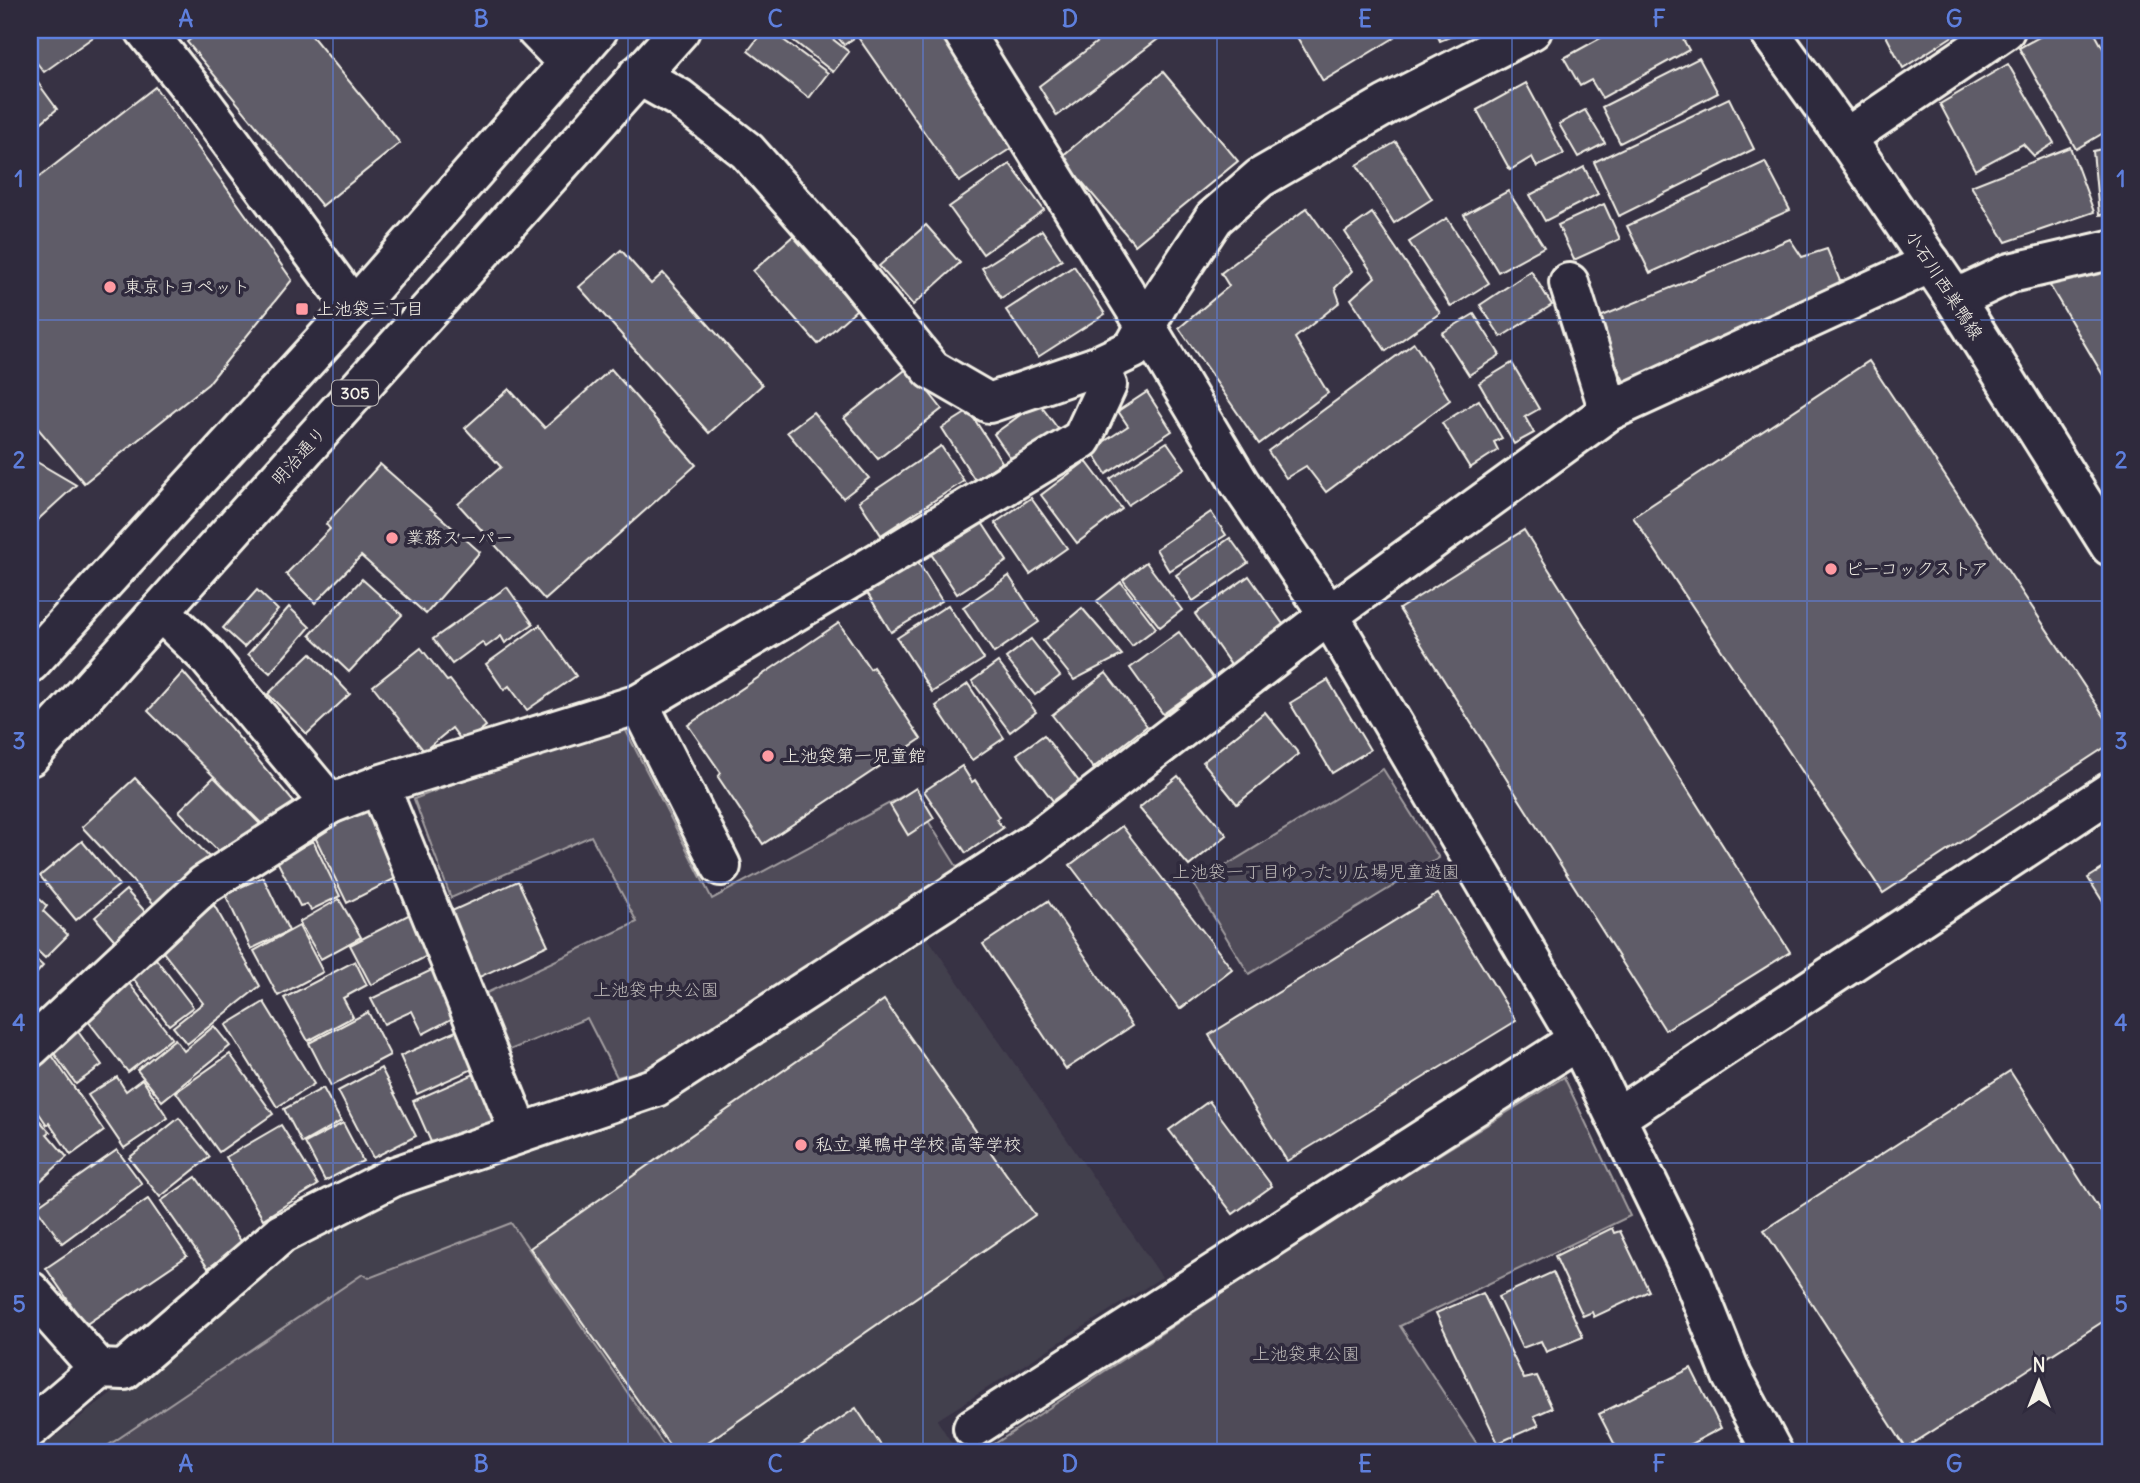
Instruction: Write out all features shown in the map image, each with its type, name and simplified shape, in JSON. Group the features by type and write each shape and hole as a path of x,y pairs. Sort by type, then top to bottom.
{"street":[{"path":"145,30 354,308"},
{"path":"536,30 568,63"},
{"path":"30,663 354,308 598,30"},
{"name":"明治通り","path":"30,756 680,30"},
{"path":"962,30 1146,326 1239,482 1329,615 1578,1040 1686,1261 1732,1376 1773,1453"},
{"path":"638,75 679,99 747,152 844,261 932,370 989,403 1097,366 1133,349 1162,296 1214,218 1260,178 1386,105 1532,30"},
{"name":"小石川西巣鴨線","path":"1769,30 1955,299 2110,546"},
{"path":"1846,138 2005,30"},
{"path":"1955,299 2010,273 2110,250"},
{"path":"30,1291 99,1368 124,1370 281,1234 393,1177 656,1087 1032,844 1329,615 1609,411 1931,263"},
{"path":"1569,284 1609,411"},
{"path":"30,1048 204,885 330,804 379,785 639,704 1082,439 1107,385 1097,366"},
{"path":"160,611 206,655 330,804"},
{"path":"639,704 721,866"},
{"path":"379,785 520,1133"},
{"path":"1617,1118 2110,792"},
{"path":"973,1428 1578,1040"},
{"path":"30,1428 99,1368"}],"shaded area":[{"name":"私立 巣鴨中学校 高等学校","path":"925,934 1162,1277 937,1420 958,1453 34,1453 314,1236"}],"green space":[{"name":"上池袋中央公園","path":"620,719 712,899 910,792 962,875 669,1064 617,1077 587,1018 505,1052 482,995 637,922 591,836 451,898 414,799"},
{"name":"上池袋一丁目ゆったり広場児童遊園","path":"1383,769 1439,858 1249,974 1194,885"},
{"name":"上池袋東公園","path":"1564,1077 1630,1216 1400,1326 1483,1453 981,1453 1310,1235"},
{"path":"511,1223 669,1453 97,1453 363,1274 369,1278"}],"building":[{"path":"30,30 103,30 44,72 30,54"},
{"path":"202,30 307,30 400,143 322,206 187,42"},
{"path":"764,30 770,30 828,73 809,98 748,51"},
{"path":"780,30 821,30 849,52 833,72"},
{"path":"832,30 939,30 1013,147 959,182 857,36 844,45"},
{"path":"1113,30 1170,30 1057,116 1039,86"},
{"path":"1309,30 1389,30 1394,38 1323,81 1297,37"},
{"path":"1435,30 1467,30 1440,41"},
{"path":"1615,30 1657,30 1661,36 1678,30 1689,50 1602,98 1591,80 1580,86 1564,58"},
{"path":"1883,30 1958,30 1959,32 1903,68"},
{"path":"2052,30 2093,30 2110,61 2110,129 2076,149 2019,48"},
{"path":"1699,58 1718,93 1620,143 1602,107"},
{"path":"2008,64 2054,143 2034,156 2023,144 1975,170 1940,104"},
{"path":"30,72 57,109 30,132"},
{"path":"1163,72 1238,161 1135,245 1061,157"},
{"path":"1526,83 1564,154 1537,167 1532,157 1510,170 1477,110"},
{"path":"155,87 292,280 208,384 84,483 30,419 30,184"},
{"path":"1729,98 1754,149 1619,216 1594,162"},
{"path":"1585,110 1605,143 1578,157 1559,124"},
{"path":"1396,142 1432,199 1394,223 1357,165"},
{"path":"2070,147 2094,212 2006,242 1971,186"},
{"path":"2110,147 2110,214 2099,215 2093,151"},
{"path":"1765,162 1790,210 1650,273 1627,226"},
{"path":"1010,164 1044,210 983,254 949,207"},
{"path":"1584,167 1598,194 1545,221 1530,195"},
{"path":"1508,191 1544,247 1498,272 1464,215"},
{"path":"1604,204 1620,239 1574,260 1558,225"},
{"path":"1307,208 1352,271 1335,288 1340,302 1295,338 1328,393 1259,444 1179,328 1229,286 1221,273"},
{"path":"1372,213 1440,313 1386,351 1351,299 1375,277 1345,232"},
{"path":"1447,218 1489,283 1451,307 1409,242"},
{"path":"926,225 960,263 913,305 879,266"},
{"path":"1042,230 1062,260 1001,298 982,268"},
{"path":"793,236 857,309 818,344 753,271"},
{"path":"1790,239 1802,257 1827,249 1846,296 1627,388 1595,319"},
{"path":"621,250 651,284 663,273 762,385 709,433 579,287"},
{"path":"2110,256 2110,387 2043,274"},
{"path":"1074,266 1105,314 1038,357 1006,310"},
{"path":"1531,271 1552,305 1501,337 1480,305"},
{"path":"1474,314 1500,355 1469,375 1442,333"},
{"path":"1414,343 1450,400 1326,492 1306,466 1286,478 1268,451"},
{"path":"1869,361 2110,725 2110,744 1883,893 1633,517"},
{"path":"1512,363 1539,409 1525,417 1534,433 1514,444 1479,383"},
{"path":"909,367 942,409 878,459 844,418"},
{"path":"611,369 696,465 545,600 458,504 501,467 465,428 509,389 545,428"},
{"path":"1147,392 1172,431 1106,474 1091,450 1128,426 1118,411"},
{"path":"1479,400 1502,438 1494,442 1498,450 1470,468 1442,423"},
{"path":"1038,402 1059,430 1014,463 994,434"},
{"path":"969,411 1002,462 975,480 942,428"},
{"path":"813,412 869,478 843,498 787,432"},
{"path":"1167,442 1185,468 1128,505 1110,479"},
{"path":"941,446 964,481 881,535 859,501"},
{"path":"30,458 76,485 31,526 30,526"},
{"path":"1086,461 1122,509 1077,543 1041,495"},
{"path":"380,464 480,552 426,614 361,556 315,603 286,574 330,529 326,524"},
{"path":"1031,498 1067,548 1030,574 995,523"},
{"path":"1211,512 1226,535 1169,571 1156,549"},
{"path":"981,521 1007,561 957,594 931,554"},
{"path":"1524,530 1790,952 1665,1030 1399,609"},
{"path":"1230,538 1248,563 1193,601 1176,575"},
{"path":"916,559 942,601 891,632 865,589"},
{"path":"1146,562 1182,610 1160,627 1123,580"},
{"path":"1009,576 1039,622 994,653 963,607"},
{"path":"1249,576 1285,627 1231,665 1195,614"},
{"path":"362,579 402,615 349,672 310,635"},
{"path":"1121,582 1156,628 1132,646 1097,601"},
{"path":"507,587 533,624 505,643 501,636 486,647 482,642 452,664 433,639"},
{"path":"257,590 278,610 244,647 223,628"},
{"path":"948,605 984,659 932,692 897,638"},
{"path":"289,607 310,627 270,673 248,654"},
{"path":"1082,608 1122,655 1074,680 1043,641"},
{"path":"839,623 870,669 873,667 921,739 763,844 718,777 721,773 688,725"},
{"path":"540,625 576,676 527,710 509,686 504,690 486,664"},
{"path":"1179,632 1213,678 1163,714 1130,668"},
{"path":"1031,639 1060,676 1035,695 1006,658"},
{"path":"421,648 486,726 464,744 452,728 424,751 373,686"},
{"path":"311,653 350,694 307,734 268,694"},
{"path":"998,662 1036,712 1010,732 972,681"},
{"path":"183,672 298,807 263,825 148,711"},
{"path":"1106,673 1147,726 1093,768 1052,715"},
{"path":"1328,680 1370,750 1332,773 1290,703"},
{"path":"968,684 1004,738 972,760 936,706"},
{"path":"1265,712 1299,754 1237,804 1203,762"},
{"path":"1044,735 1080,783 1054,802 1017,754"},
{"path":"962,766 972,782 975,780 1003,828 966,853 924,791"},
{"path":"1178,776 1227,835 1189,866 1139,808"},
{"path":"214,777 261,825 218,851 179,811"},
{"path":"135,778 212,860 154,904 82,827"},
{"path":"916,788 934,818 908,835 890,805"},
{"path":"367,809 400,876 347,903 314,835"},
{"path":"1122,826 1232,969 1180,1009 1070,865"},
{"path":"82,841 119,885 76,920 40,876"},
{"path":"313,841 340,896 311,910 307,904 300,906 276,859"},
{"path":"2110,864 2110,913 2088,878"},
{"path":"263,877 289,931 251,949 225,894"},
{"path":"518,881 548,945 473,980 443,915"},
{"path":"30,890 47,906 43,911 68,935 45,958 30,944"},
{"path":"126,890 149,916 117,943 95,917"},
{"path":"1438,894 1516,1021 1287,1161 1209,1035"},
{"path":"339,899 361,937 321,959 299,922"},
{"path":"1048,901 1132,1026 1066,1069 983,944"},
{"path":"214,905 260,986 187,1044 173,1027 203,1003 160,948"},
{"path":"412,913 433,953 371,985 350,945"},
{"path":"299,926 323,972 278,996 254,951"},
{"path":"30,954 43,966 30,981"},
{"path":"153,955 193,1007 169,1025 129,973"},
{"path":"355,961 367,985 343,998 353,1017 308,1041 284,998"},
{"path":"438,967 461,1014 423,1034 412,1011 384,1024 371,999"},
{"path":"128,982 172,1038 128,1072 84,1016"},
{"path":"884,1000 1035,1215 692,1453 675,1453 530,1248"},
{"path":"264,1002 314,1084 277,1107 226,1025"},
{"path":"368,1012 390,1055 331,1086 309,1043"},
{"path":"69,1019 102,1065 76,1084 43,1038"},
{"path":"214,1026 230,1046 162,1101 137,1070 175,1039 184,1051"},
{"path":"467,1026 484,1064 417,1094 400,1056"},
{"path":"51,1054 104,1131 71,1155 30,1100 30,1068"},
{"path":"230,1054 273,1114 219,1152 176,1092"},
{"path":"490,1067 511,1116 434,1149 413,1101"},
{"path":"381,1068 416,1136 373,1158 338,1091"},
{"path":"2010,1071 2110,1226 2110,1317 1906,1448 1764,1230"},
{"path":"117,1077 126,1091 142,1079 168,1118 124,1148 88,1095"},
{"path":"323,1088 341,1121 302,1143 284,1109"},
{"path":"1209,1101 1272,1186 1233,1214 1169,1130"},
{"path":"30,1110 50,1132 47,1134 67,1157 36,1185 30,1178"},
{"path":"179,1118 210,1157 160,1197 129,1158"},
{"path":"343,1123 363,1161 325,1181 305,1143"},
{"path":"281,1125 318,1185 263,1219 226,1157"},
{"path":"117,1150 142,1184 62,1243 36,1207"},
{"path":"196,1177 243,1244 208,1268 161,1201"},
{"path":"30,1186 41,1199 30,1208"},
{"path":"148,1199 187,1256 85,1325 46,1268"},
{"path":"1612,1228 1614,1233 1620,1231 1649,1291 1594,1317 1592,1312 1583,1316 1555,1256"},
{"path":"1553,1272 1583,1337 1546,1352 1541,1341 1522,1348 1498,1297"},
{"path":"1483,1293 1524,1379 1537,1376 1552,1408 1534,1416 1539,1425 1498,1443 1436,1313"},
{"path":"1691,1368 1721,1428 1685,1447 1685,1453 1619,1453 1599,1414"},
{"path":"856,1408 886,1453 790,1453"},
{"path":"1733,1446 1739,1453 1718,1453"}],"place":[{"name":"東京トヨペット","path":"110,287"},
{"name":"上池袋三丁目","path":"302,309"},
{"name":"業務スーパー","path":"392,538"},
{"name":"ピーコックストア","path":"1831,569"},
{"name":"上池袋第一児童館","path":"768,756"},
{"name":"私立 巣鴨中学校 高等学校","path":"801,1145"}]}
